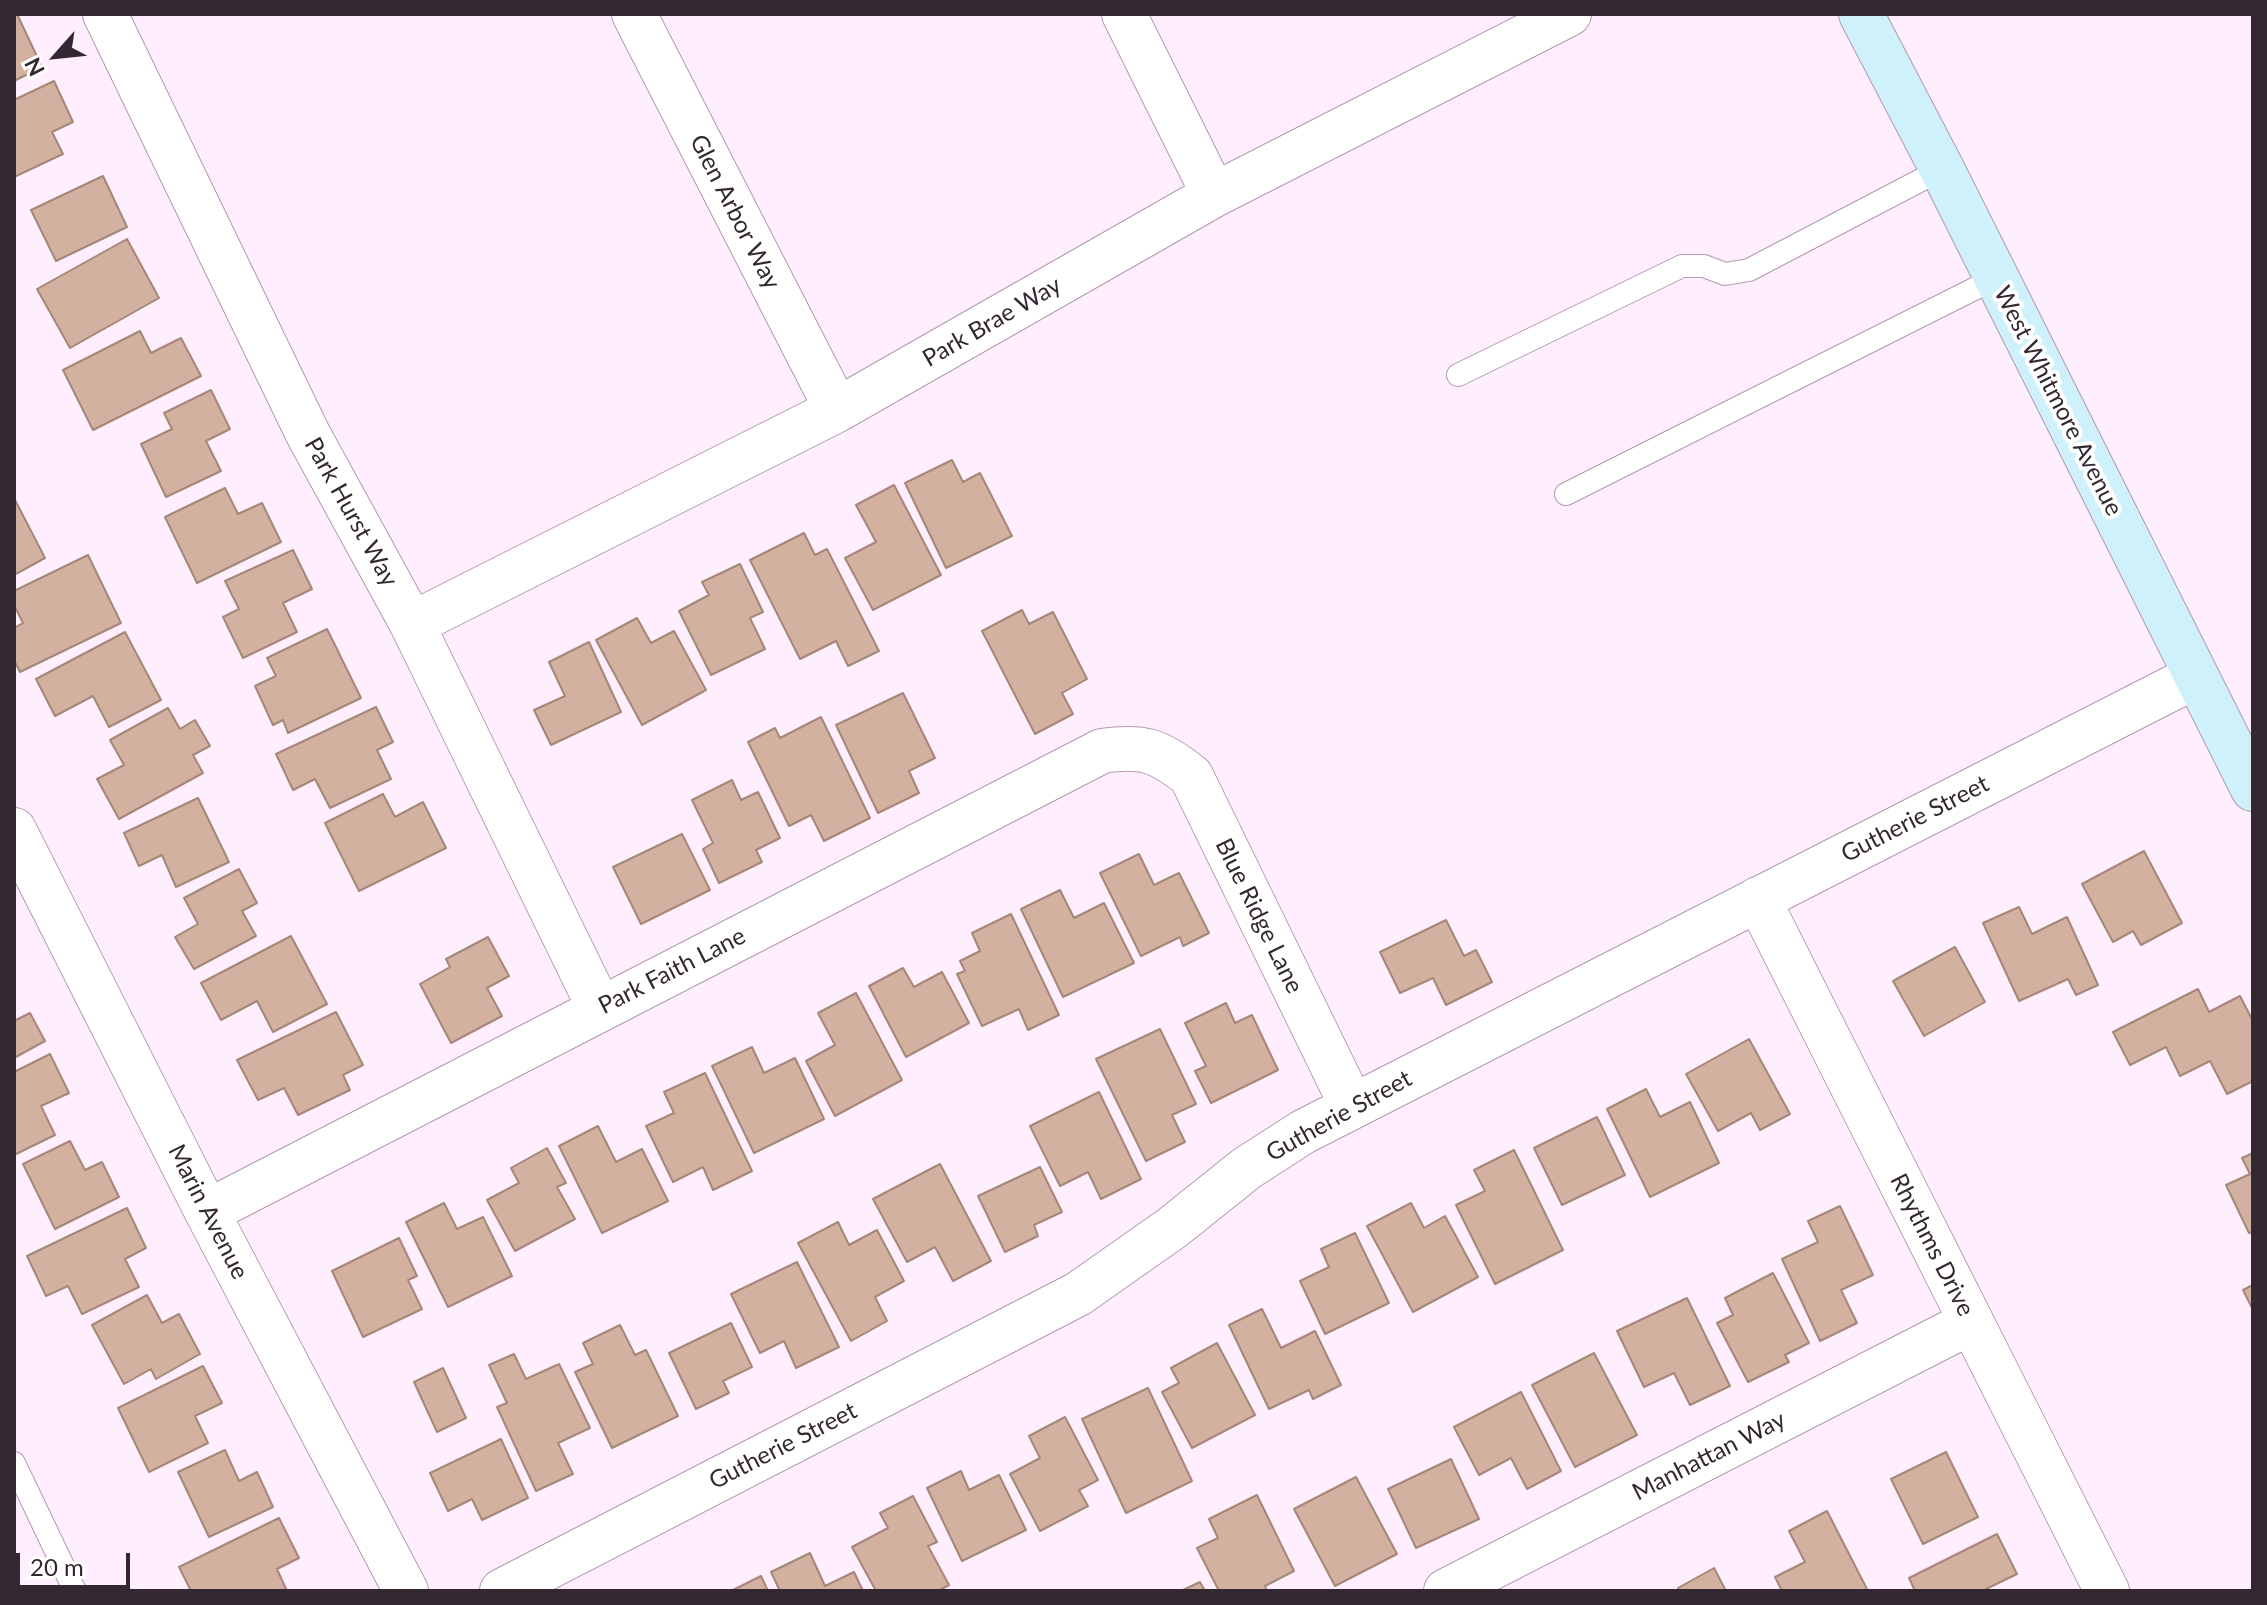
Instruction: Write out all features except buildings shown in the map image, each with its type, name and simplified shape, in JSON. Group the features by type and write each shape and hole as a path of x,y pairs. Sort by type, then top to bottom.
{"main road":[{"name":"West Whitmore Avenue","path":"1861,14 2253,789"}],"street":[{"name":"Park Hurst Way","path":"105,14 308,434 412,624 600,1009"},
{"name":"Glen Arbor Way","path":"634,14 837,410"},
{"path":"1124,14 1214,195"},
{"name":"Park Brae Way","path":"412,624 837,410 1214,195 1569,14"},
{"name":"Gutherie Street","path":"502,1591 1078,1294 1172,1228 1247,1168 1303,1132 2196,676"},
{"name":"Park Faith Lane","path":"207,1212 1102,751 1127,747 1143,749"},
{"name":"Blue Ridge Lane","path":"1143,749 1169,759 1191,776 1352,1106"},
{"name":"Marin Avenue","path":"14,830 207,1212 406,1591"},
{"name":"Rhythms Drive","path":"1758,899 2107,1591"},
{"name":"Manhattan Way","path":"1446,1591 1971,1322"}],"lane":[{"path":"1458,375 1682,266 1704,266 1725,274 1749,270 1942,169"},
{"path":"1566,494 1996,278"},
{"path":"14,1463 75,1591"}]}
